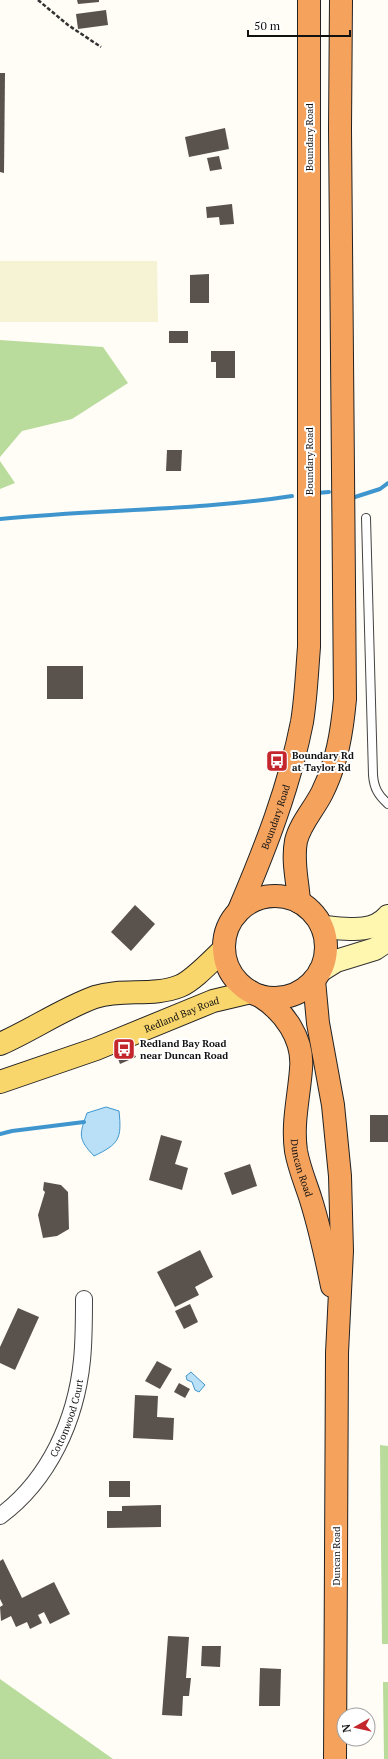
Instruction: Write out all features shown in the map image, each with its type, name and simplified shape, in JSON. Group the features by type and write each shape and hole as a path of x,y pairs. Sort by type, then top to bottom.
{"highway":[{"name":"Boundary Road","path":"239,910 270,836 288,783 302,721 309,646 309,0"},
{"path":"299,902 294,868 296,841 333,768 342,729 344,699 340,160 341,0"},
{"path":"274,896 287,897 299,902 316,917 322,927 326,942 325,957 317,976 303,990 289,996 275,998 256,994 240,984 232,974 224,949 226,935 231,922 239,910 256,900 274,896"},
{"name":"Duncan Road","path":"317,976 318,1023 333,1105 340,1176 342,1251 337,1353 335,1759"},
{"name":"Duncan Road","path":"256,994 274,1005 289,1023 297,1040 301,1057 302,1068 294,1135 301,1170 323,1243 334,1294 337,1353"}],"main road":[{"path":"0,1044 74,1005 98,996 116,993 163,991 181,986 224,949"},
{"name":"Redland Bay Road","path":"0,1082 96,1049 213,1001 256,994"}],"street":[{"path":"322,927 370,928 388,916"},
{"path":"317,976 336,961 375,949 388,940"},
{"name":"Cottonwood Court","path":"0,1516 26,1493 59,1445 74,1407 82,1361 84,1299"}],"lane":[{"path":"366,518 367,595 374,784 378,795 388,804"}],"path":[{"path":"38,0 68,26 101,47"}],"shaded area":[{"path":"0,261 157,261 158,322 0,322"}],"green space":[{"path":"0,340 103,347 128,383 72,419 22,431 0,457"},
{"path":"0,461 15,483 0,489"},
{"path":"380,1445 388,1446 388,1644 382,1644"},
{"path":"0,1679 113,1759 0,1759"},
{"path":"383,1682 388,1682 388,1759 384,1759"}],"water":[{"path":"106,1107 119,1111 119,1134 114,1144 94,1156 83,1141 81,1132 82,1127 87,1113"},
{"path":"191,1372 205,1385 199,1392 195,1390 192,1382 187,1380 186,1376"}],"building":[{"path":"77,0 99,0 99,2 78,4"},
{"path":"106,10 108,25 78,29 76,14"},
{"path":"0,73 5,73 4,173 0,172"},
{"path":"225,128 229,149 189,157 185,137"},
{"path":"219,156 222,169 210,171 207,158"},
{"path":"232,204 234,224 220,225 219,217 207,218 206,207"},
{"path":"209,274 209,303 190,303 190,275"},
{"path":"169,331 188,331 188,343 169,343"},
{"path":"211,351 235,351 235,378 216,378 216,362 211,362"},
{"path":"167,450 182,450 181,471 166,471"},
{"path":"47,666 83,666 83,699 47,699"},
{"path":"135,905 155,924 131,951 111,932"},
{"path":"132,1050 136,1057 120,1064 117,1056"},
{"path":"370,1115 388,1115 388,1142 370,1142"},
{"path":"161,1135 182,1141 175,1164 188,1168 182,1190 149,1180"},
{"path":"250,1164 257,1186 232,1195 224,1173"},
{"path":"44,1182 61,1185 68,1192 69,1229 57,1236 43,1238 38,1215 45,1192 43,1190"},
{"path":"200,1250 213,1277 195,1287 199,1295 175,1307 157,1272"},
{"path":"190,1304 198,1322 184,1329 175,1311"},
{"path":"18,1308 39,1317 15,1370 0,1363 0,1347"},
{"path":"157,1361 172,1369 160,1389 145,1381"},
{"path":"179,1383 190,1389 185,1398 174,1392"},
{"path":"135,1395 158,1396 157,1417 174,1418 173,1440 133,1438"},
{"path":"109,1481 130,1481 130,1497 109,1497"},
{"path":"161,1505 161,1527 107,1528 107,1511 122,1511 122,1506"},
{"path":"3,1559 22,1598 54,1582 70,1614 50,1624 44,1612 38,1615 42,1623 30,1629 27,1622 16,1627 11,1616 1,1621 0,1607 3,1605 0,1599 0,1561"},
{"path":"168,1636 189,1637 186,1678 191,1678 189,1696 183,1696 182,1716 162,1715"},
{"path":"202,1646 221,1646 220,1667 201,1666"},
{"path":"260,1668 281,1669 280,1706 259,1706"}],"waterway":[{"path":"355,497 380,489 388,483"},
{"path":"317,493 329,492"},
{"path":"0,519 73,513 220,505 292,496"},
{"path":"0,1134 12,1131 84,1122"}],"place":[{"name":"Boundary Rd at Taylor Rd","path":"277,761"},
{"name":"Redland Bay Road near Duncan Road","path":"124,1049"}]}
